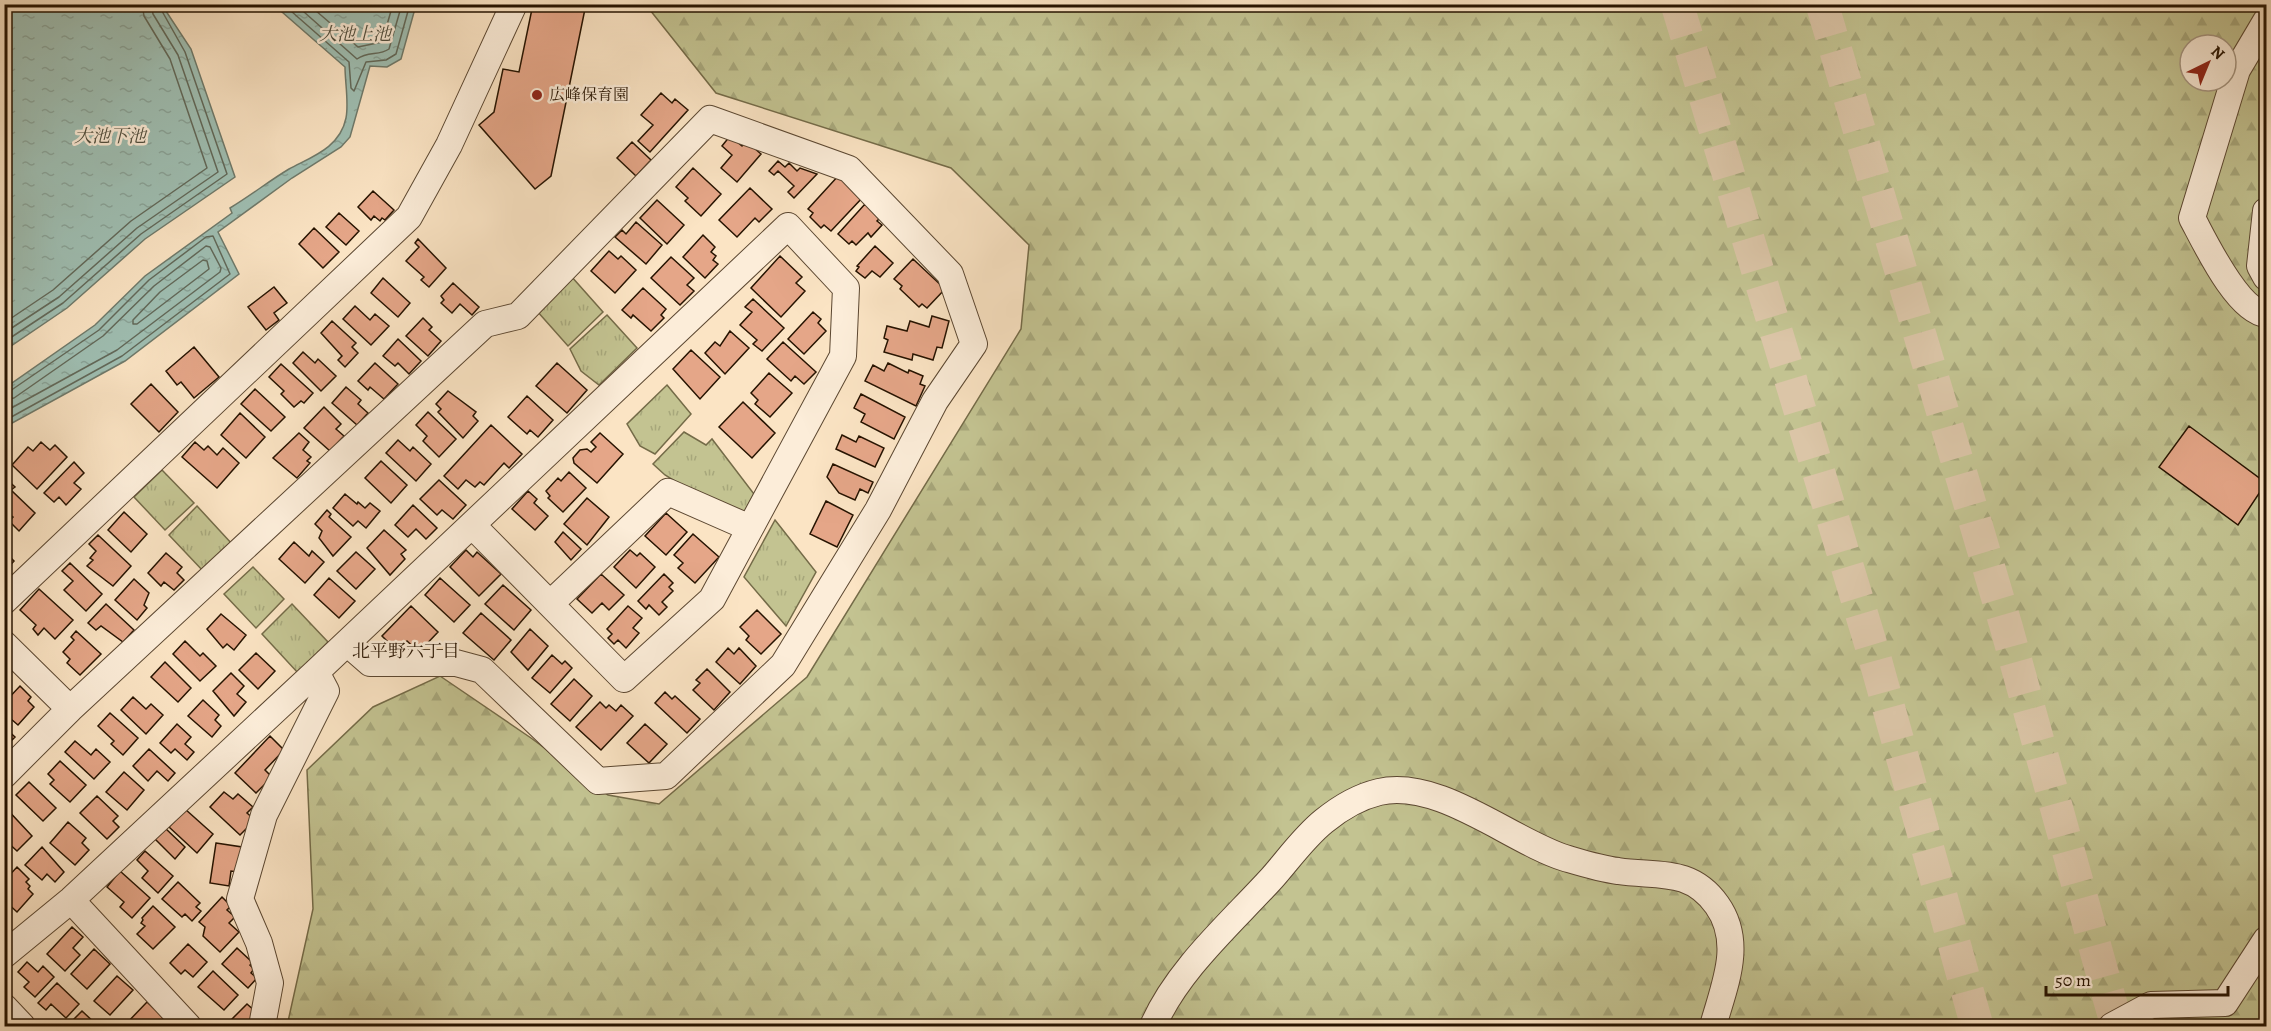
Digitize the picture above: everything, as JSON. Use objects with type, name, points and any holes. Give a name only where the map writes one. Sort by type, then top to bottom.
[{"type":"street","points":[[4,601],[409,217],[449,145],[513,4]]},
{"type":"street","points":[[2266,21],[2237,70],[2192,218],[2211,254],[2243,302],[2260,314],[2266,314]]},
{"type":"street","points":[[4,774],[70,709],[485,324],[518,316],[710,119],[849,169],[950,274],[974,344],[935,401],[878,510],[783,665],[666,776],[598,781],[482,670],[456,663],[370,663],[347,643]]},
{"type":"street","points":[[2266,222],[2260,266],[2266,278]]},
{"type":"street","points":[[4,955],[71,900],[788,226],[846,288],[843,356],[712,599],[624,679],[472,525]]},
{"type":"street","points":[[550,604],[668,492],[750,528]]},
{"type":"street","points":[[4,644],[70,709]]},
{"type":"street","points":[[262,1026],[270,983],[259,943],[240,900],[264,815],[326,691],[316,672]]},
{"type":"street","points":[[1152,1026],[1158,1013],[1192,966],[1322,822],[1356,799],[1382,791],[1421,793],[1463,807],[1562,857],[1618,871],[1669,874],[1691,882],[1716,904],[1731,935],[1731,963],[1713,1026]]},
{"type":"street","points":[[71,900],[188,1026]]},
{"type":"street","points":[[2112,1026],[2151,1005],[2225,1002],[2266,940]]},
{"type":"street","points":[[4,1007],[22,1026]]},
{"type":"green space","points":[[646,5],[2266,5],[2266,1026],[287,1026],[313,909],[307,770],[373,707],[440,676],[531,738],[608,795],[659,804],[807,677],[1021,329],[1029,245],[951,168],[716,93]]},
{"type":"green space","points":[[571,276],[603,312],[568,346],[537,311]]},
{"type":"green space","points":[[607,315],[637,348],[599,385],[581,371],[570,349]]},
{"type":"green space","points":[[667,385],[691,414],[655,454],[640,446],[627,424]]},
{"type":"green space","points":[[684,432],[706,445],[712,439],[754,494],[745,511],[730,515],[665,475],[653,464]]},
{"type":"green space","points":[[162,470],[194,503],[165,530],[134,497]]},
{"type":"green space","points":[[197,506],[232,544],[204,572],[169,535]]},
{"type":"green space","points":[[775,520],[816,572],[786,626],[744,577]]},
{"type":"green space","points":[[253,567],[284,599],[256,628],[224,594]]},
{"type":"green space","points":[[292,604],[328,642],[298,673],[262,634]]},
{"type":"water","name":"大池下池","points":[[5,4],[162,5],[191,49],[235,177],[145,239],[67,308],[5,350]]},
{"type":"water","name":"大池上池","points":[[274,5],[416,5],[401,59],[387,67],[370,66],[350,137],[341,147],[292,178],[218,232],[239,274],[125,361],[5,427],[5,388],[95,325],[145,276],[232,213],[230,208],[289,169],[315,156],[338,137],[347,112],[345,67]]},
{"type":"building","points":[[533,4],[586,4],[551,176],[535,189],[479,125],[494,112],[503,69],[519,72]]},
{"type":"building","points":[[661,93],[672,103],[675,99],[688,110],[650,152],[638,141],[653,125],[641,115]]},
{"type":"building","points":[[730,136],[742,146],[746,141],[761,154],[737,182],[721,168],[732,155],[722,146]]},
{"type":"building","points":[[632,142],[651,160],[636,176],[617,158]]},
{"type":"building","points":[[778,161],[785,167],[789,163],[797,171],[800,168],[817,174],[794,198],[788,192],[794,186],[778,171],[774,175],[769,171]]},
{"type":"building","points":[[693,168],[721,194],[701,216],[685,201],[688,198],[676,187]]},
{"type":"building","points":[[839,175],[863,197],[831,231],[824,225],[821,228],[810,217],[813,213],[808,209]]},
{"type":"building","points":[[750,188],[772,209],[759,222],[755,218],[737,237],[719,220]]},
{"type":"building","points":[[373,191],[394,210],[385,220],[382,218],[380,221],[374,216],[371,220],[358,207]]},
{"type":"building","points":[[657,200],[684,225],[667,244],[640,218]]},
{"type":"building","points":[[865,204],[880,218],[877,221],[882,225],[871,237],[868,233],[856,245],[852,241],[849,244],[838,234]]},
{"type":"building","points":[[339,213],[359,231],[346,245],[326,227]]},
{"type":"building","points":[[636,222],[662,245],[646,264],[615,237],[622,230],[626,234]]},
{"type":"building","points":[[314,228],[339,252],[323,268],[299,244]]},
{"type":"building","points":[[703,235],[715,247],[711,252],[716,256],[713,260],[718,264],[705,278],[683,257]]},
{"type":"building","points":[[418,239],[446,268],[429,287],[421,280],[424,277],[406,261],[419,247],[415,243]]},
{"type":"building","points":[[875,246],[893,263],[880,277],[872,271],[865,278],[856,271],[859,267],[857,266]]},
{"type":"building","points":[[609,251],[618,259],[621,256],[636,270],[615,293],[591,271]]},
{"type":"building","points":[[780,256],[802,277],[796,283],[805,291],[781,317],[751,288]]},
{"type":"building","points":[[671,257],[694,278],[687,285],[694,291],[680,305],[651,278]]},
{"type":"building","points":[[913,259],[945,289],[927,308],[922,304],[919,307],[900,289],[902,286],[894,279]]},
{"type":"building","points":[[383,278],[410,303],[398,317],[371,293]]},
{"type":"building","points":[[453,283],[479,307],[472,315],[460,304],[452,313],[441,303],[444,300],[441,296]]},
{"type":"building","points":[[274,287],[287,303],[274,313],[279,320],[266,330],[248,307]]},
{"type":"building","points":[[643,288],[666,309],[661,315],[664,318],[651,331],[633,315],[631,318],[622,310]]},
{"type":"building","points":[[753,299],[784,328],[762,351],[753,344],[757,340],[740,325],[752,312],[745,307]]},
{"type":"building","points":[[355,306],[370,320],[375,314],[389,326],[371,345],[343,319]]},
{"type":"building","points":[[813,312],[821,319],[818,323],[826,331],[804,354],[788,339]]},
{"type":"building","points":[[932,316],[949,321],[942,348],[937,347],[933,360],[913,354],[912,360],[884,352],[888,340],[884,338],[887,326],[907,331],[910,321],[929,327]]},
{"type":"building","points":[[423,318],[432,327],[429,330],[441,341],[428,356],[406,336]]},
{"type":"building","points":[[332,321],[356,343],[352,347],[358,353],[345,367],[338,360],[342,356],[321,333]]},
{"type":"building","points":[[730,331],[749,348],[725,374],[705,353],[715,342],[720,346]]},
{"type":"building","points":[[398,339],[421,361],[409,374],[398,363],[395,366],[383,356]]},
{"type":"building","points":[[783,342],[816,372],[804,384],[795,376],[791,381],[767,359]]},
{"type":"building","points":[[194,347],[219,377],[194,398],[181,382],[177,385],[166,371]]},
{"type":"building","points":[[691,350],[720,377],[700,399],[673,369]]},
{"type":"building","points":[[303,352],[315,363],[318,359],[336,376],[321,391],[293,363]]},
{"type":"building","points":[[375,363],[398,384],[384,399],[370,387],[368,390],[358,381]]},
{"type":"building","points":[[557,363],[587,390],[567,413],[536,386]]},
{"type":"building","points":[[888,363],[908,373],[909,370],[923,376],[920,384],[925,386],[916,406],[865,381],[873,365],[884,371]]},
{"type":"building","points":[[281,364],[313,393],[304,403],[301,401],[294,407],[281,394],[284,391],[269,377]]},
{"type":"building","points":[[769,373],[792,393],[770,417],[755,404],[758,400],[751,393]]},
{"type":"building","points":[[151,384],[178,412],[159,432],[131,404]]},
{"type":"building","points":[[346,387],[361,400],[358,404],[368,413],[357,425],[332,403]]},
{"type":"building","points":[[255,389],[285,417],[271,431],[241,404]]},
{"type":"building","points":[[448,391],[476,412],[473,416],[478,421],[463,438],[438,412],[441,409],[436,404]]},
{"type":"building","points":[[861,394],[905,417],[894,439],[861,422],[865,414],[854,408]]},
{"type":"building","points":[[527,396],[553,420],[538,437],[530,430],[527,434],[508,417]]},
{"type":"building","points":[[743,402],[775,433],[752,458],[719,427]]},
{"type":"building","points":[[324,407],[341,424],[336,429],[344,436],[330,451],[304,428]]},
{"type":"building","points":[[428,412],[456,439],[439,457],[423,441],[427,436],[416,425]]},
{"type":"building","points":[[240,413],[265,437],[246,458],[221,435]]},
{"type":"building","points":[[491,425],[522,454],[509,468],[504,463],[484,485],[480,482],[475,487],[466,480],[458,489],[444,476]]},
{"type":"building","points":[[2189,426],[2266,483],[2238,525],[2159,467]]},
{"type":"building","points":[[299,433],[309,442],[303,450],[311,457],[307,461],[310,463],[297,478],[273,458]]},
{"type":"building","points":[[600,433],[623,454],[597,483],[574,463],[573,458],[580,450],[587,449],[591,452],[596,447],[591,442]]},
{"type":"building","points":[[842,435],[856,442],[859,436],[884,448],[875,467],[836,449]]},
{"type":"building","points":[[398,440],[410,451],[413,447],[431,464],[416,481],[386,453]]},
{"type":"building","points":[[41,442],[50,450],[55,445],[67,457],[37,489],[12,465],[28,447],[33,451]]},
{"type":"building","points":[[195,442],[204,450],[208,446],[217,455],[223,448],[239,463],[217,488],[182,457]]},
{"type":"building","points":[[381,461],[407,485],[391,503],[365,478]]},
{"type":"building","points":[[74,462],[84,473],[74,483],[81,489],[66,505],[59,497],[54,502],[44,493]]},
{"type":"building","points":[[833,464],[873,482],[868,493],[860,489],[855,500],[839,493],[827,477]]},
{"type":"building","points":[[569,472],[586,488],[563,512],[548,498],[550,496],[546,491],[558,478],[561,481]]},
{"type":"building","points":[[4,477],[15,487],[11,490],[35,513],[19,531],[9,521],[13,517],[4,510]]},
{"type":"building","points":[[439,480],[466,505],[453,519],[442,510],[437,515],[420,499]]},
{"type":"building","points":[[528,491],[537,499],[534,503],[548,516],[535,530],[512,509]]},
{"type":"building","points":[[345,494],[365,508],[370,503],[380,511],[366,528],[358,521],[353,526],[333,508]]},
{"type":"building","points":[[587,498],[609,517],[587,545],[564,524]]},
{"type":"building","points":[[826,501],[853,515],[837,547],[810,534]]},
{"type":"building","points":[[413,505],[437,528],[426,539],[416,529],[408,537],[395,525]]},
{"type":"building","points":[[327,510],[331,514],[329,517],[351,537],[333,556],[319,538],[322,531],[315,524]]},
{"type":"building","points":[[124,512],[147,534],[131,552],[108,530]]},
{"type":"building","points":[[666,513],[687,532],[666,555],[645,536]]},
{"type":"building","points":[[384,530],[406,550],[401,554],[405,559],[390,575],[367,548]]},
{"type":"building","points":[[563,532],[581,549],[571,560],[555,542]]},
{"type":"building","points":[[693,534],[719,557],[695,583],[678,568],[683,563],[674,555]]},
{"type":"building","points":[[98,535],[131,566],[113,586],[87,566],[93,560],[90,558],[96,551],[89,544]]},
{"type":"building","points":[[294,542],[309,556],[312,551],[324,562],[305,583],[279,559]]},
{"type":"building","points":[[4,546],[11,552],[8,555],[14,561],[5,571]]},
{"type":"building","points":[[466,550],[473,557],[477,552],[501,574],[479,596],[450,567]]},
{"type":"building","points":[[630,550],[637,556],[640,553],[655,567],[636,588],[614,567]]},
{"type":"building","points":[[356,552],[375,569],[356,589],[337,571]]},
{"type":"building","points":[[166,553],[182,567],[177,573],[184,580],[174,590],[164,582],[161,586],[148,573]]},
{"type":"building","points":[[70,563],[102,594],[86,611],[64,590],[73,581],[62,571]]},
{"type":"building","points":[[601,574],[624,595],[609,610],[602,603],[592,613],[577,599]]},
{"type":"building","points":[[664,574],[673,583],[669,587],[673,591],[662,602],[667,607],[659,615],[649,605],[646,609],[638,601]]},
{"type":"building","points":[[329,578],[355,601],[339,618],[314,595]]},
{"type":"building","points":[[440,578],[470,605],[454,622],[425,595]]},
{"type":"building","points":[[134,579],[149,593],[144,605],[147,608],[137,620],[115,600]]},
{"type":"building","points":[[503,585],[531,610],[514,630],[485,604]]},
{"type":"building","points":[[39,589],[73,620],[55,639],[44,628],[38,635],[33,629],[36,625],[20,610]]},
{"type":"building","points":[[106,604],[134,630],[123,642],[101,626],[96,630],[88,623]]},
{"type":"building","points":[[411,606],[438,632],[419,652],[407,641],[397,651],[382,636]]},
{"type":"building","points":[[628,606],[642,618],[633,628],[639,633],[626,648],[618,640],[614,644],[608,638],[612,634],[607,629]]},
{"type":"building","points":[[757,610],[781,634],[761,654],[746,640],[749,636],[740,627]]},
{"type":"building","points":[[481,613],[511,640],[494,660],[463,633]]},
{"type":"building","points":[[221,614],[246,635],[234,650],[227,644],[223,648],[207,629]]},
{"type":"building","points":[[530,629],[548,646],[528,670],[511,652]]},
{"type":"building","points":[[76,631],[101,654],[80,675],[67,663],[70,659],[63,652],[74,640],[71,637]]},
{"type":"building","points":[[185,641],[200,656],[203,653],[216,666],[200,681],[173,654]]},
{"type":"building","points":[[728,648],[734,654],[739,648],[756,666],[740,684],[716,662]]},
{"type":"building","points":[[256,653],[275,671],[258,689],[239,670]]},
{"type":"building","points":[[552,655],[562,664],[565,661],[572,668],[550,693],[532,678]]},
{"type":"building","points":[[165,662],[191,688],[178,702],[151,677]]},
{"type":"building","points":[[707,669],[730,692],[714,710],[693,690],[700,683],[696,680]]},
{"type":"building","points":[[231,673],[244,686],[237,694],[246,702],[234,716],[213,691]]},
{"type":"building","points":[[574,679],[592,696],[570,721],[551,704]]},
{"type":"building","points":[[20,686],[31,697],[28,701],[34,707],[18,725],[4,713],[4,703]]},
{"type":"building","points":[[665,692],[672,699],[675,696],[700,719],[687,733],[655,703]]},
{"type":"building","points":[[133,697],[146,709],[151,704],[163,715],[146,734],[121,710]]},
{"type":"building","points":[[203,700],[219,715],[215,720],[221,726],[212,737],[188,716]]},
{"type":"building","points":[[600,702],[606,708],[609,705],[616,711],[621,705],[633,716],[601,750],[576,727]]},
{"type":"building","points":[[110,713],[138,738],[123,755],[111,744],[114,741],[98,726]]},
{"type":"building","points":[[177,724],[191,737],[185,744],[194,752],[187,760],[175,749],[171,753],[160,743]]},
{"type":"building","points":[[645,724],[667,744],[649,763],[627,743]]},
{"type":"building","points":[[4,727],[15,737],[4,748]]},
{"type":"building","points":[[270,736],[284,750],[265,770],[272,777],[256,793],[235,773]]},
{"type":"building","points":[[75,741],[91,755],[96,749],[110,762],[94,779],[65,752]]},
{"type":"building","points":[[149,749],[175,773],[168,781],[157,771],[148,781],[133,766]]},
{"type":"building","points":[[60,761],[86,785],[70,802],[50,784],[54,780],[48,774]]},
{"type":"building","points":[[124,772],[144,790],[127,810],[106,792]]},
{"type":"building","points":[[29,782],[56,808],[43,821],[16,795]]},
{"type":"building","points":[[224,792],[233,799],[238,794],[253,807],[247,813],[255,820],[240,835],[210,807]]},
{"type":"building","points":[[97,796],[118,816],[113,821],[119,827],[107,839],[80,813]]},
{"type":"building","points":[[4,806],[32,836],[17,851],[4,839]]},
{"type":"building","points":[[185,809],[213,834],[197,853],[169,827]]},
{"type":"building","points":[[68,822],[86,838],[82,843],[89,850],[75,865],[50,843]]},
{"type":"building","points":[[165,828],[185,847],[175,859],[155,839]]},
{"type":"building","points":[[216,843],[242,847],[238,872],[231,871],[229,886],[210,883]]},
{"type":"building","points":[[42,847],[64,872],[55,882],[47,874],[42,880],[25,865]]},
{"type":"building","points":[[145,851],[173,876],[158,893],[142,878],[148,871],[137,860]]},
{"type":"building","points":[[17,867],[29,879],[26,882],[33,894],[17,912],[4,900],[4,881]]},
{"type":"building","points":[[120,871],[150,898],[132,918],[120,907],[124,902],[107,887]]},
{"type":"building","points":[[178,882],[200,903],[196,907],[201,911],[192,921],[185,914],[182,917],[162,899]]},
{"type":"building","points":[[222,897],[231,906],[227,910],[235,917],[229,923],[239,932],[220,952],[203,936],[205,927],[199,922]]},
{"type":"building","points":[[153,906],[175,927],[153,949],[137,934],[145,926],[141,923],[142,918]]},
{"type":"building","points":[[72,927],[83,937],[73,948],[80,955],[65,971],[47,954]]},
{"type":"building","points":[[188,944],[207,962],[193,977],[185,970],[181,974],[170,963]]},
{"type":"building","points":[[237,948],[253,963],[250,965],[254,969],[251,973],[257,978],[248,988],[222,964]]},
{"type":"building","points":[[94,949],[110,964],[87,989],[71,974]]},
{"type":"building","points":[[27,962],[38,972],[43,966],[54,977],[35,997],[24,987],[29,982],[18,972]]},
{"type":"building","points":[[213,971],[238,995],[224,1010],[198,987]]},
{"type":"building","points":[[117,976],[133,990],[110,1015],[94,1001]]},
{"type":"building","points":[[57,983],[79,1004],[66,1018],[51,1004],[46,1010],[38,1003]]},
{"type":"building","points":[[147,1002],[164,1018],[156,1026],[124,1026]]},
{"type":"building","points":[[247,1004],[257,1013],[244,1026],[225,1026]]},
{"type":"building","points":[[82,1011],[98,1026],[67,1026]]},
{"type":"tunnel","points":[[1677,4],[1874,655],[1977,1026]]},
{"type":"tunnel","points":[[1822,4],[2006,626],[2117,1026]]},
{"type":"place","name":"広峰保育園","points":[[537,95]]},
{"type":"district","name":"北平野六丁目","points":[[406,651]]}]
